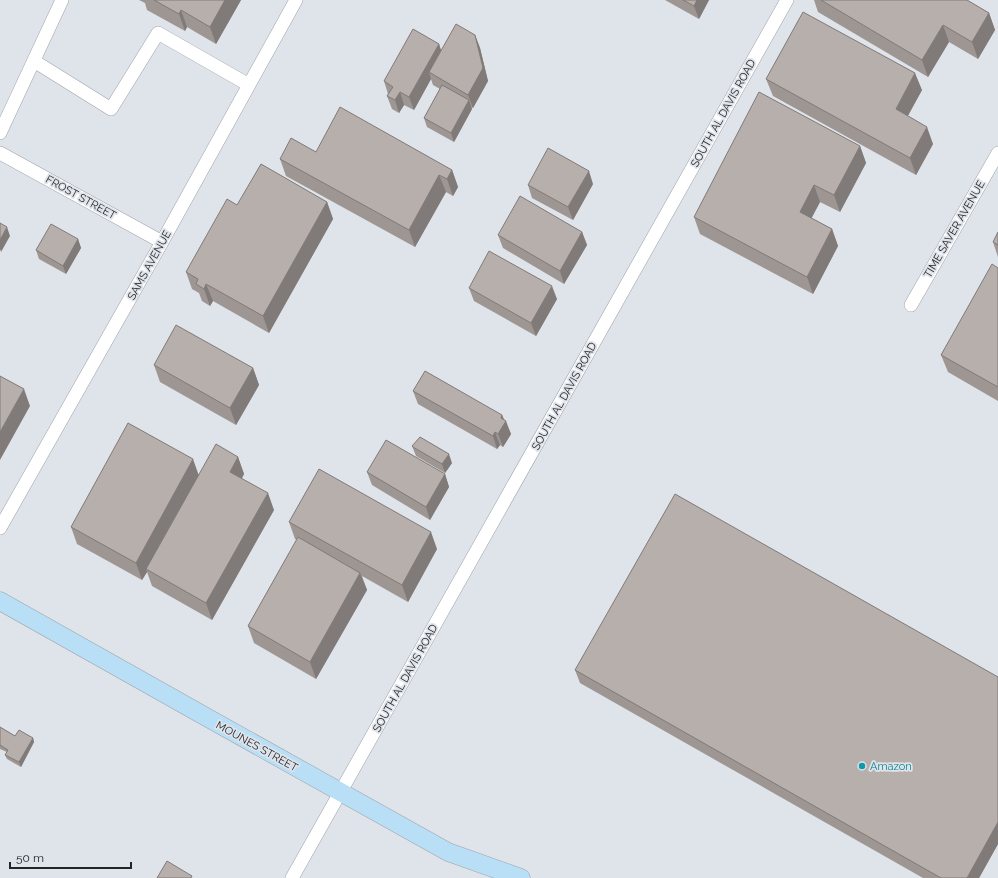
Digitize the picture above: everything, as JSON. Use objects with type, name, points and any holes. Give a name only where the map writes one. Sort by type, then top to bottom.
[{"type":"main road","name":"MOUNES STREET","points":[[0,601],[448,852],[521,878]]},
{"type":"street","points":[[0,133],[62,0]]},
{"type":"street","name":"SAMS AVENUE","points":[[0,528],[162,242],[296,0]]},
{"type":"street","name":"SOUTH AL DAVIS ROAD","points":[[292,878],[787,0]]},
{"type":"street","points":[[34,62],[111,109],[158,33],[249,85]]},
{"type":"street","name":"FROST STREET","points":[[0,153],[162,242]]},
{"type":"street","name":"TIME SAVER AVENUE","points":[[911,305],[998,153]]},
{"type":"building","points":[[154,0],[225,0],[210,27],[181,10],[179,14]]},
{"type":"building","points":[[683,0],[697,0],[694,6]]},
{"type":"building","points":[[821,0],[967,0],[989,13],[972,42],[943,25],[922,60]]},
{"type":"building","points":[[803,12],[915,73],[896,109],[927,127],[910,158],[766,79]]},
{"type":"building","points":[[456,24],[475,35],[483,68],[468,95],[429,72]]},
{"type":"building","points":[[413,29],[439,44],[409,97],[400,92],[395,100],[387,96],[393,87],[384,81]]},
{"type":"building","points":[[442,85],[469,100],[451,133],[424,118]]},
{"type":"building","points":[[759,92],[860,146],[834,195],[814,185],[800,212],[832,229],[807,277],[694,217]]},
{"type":"building","points":[[340,107],[452,170],[447,179],[439,175],[409,230],[280,159],[291,138],[316,152]]},
{"type":"building","points":[[548,148],[589,171],[568,207],[528,185]]},
{"type":"building","points":[[261,164],[327,202],[263,316],[206,284],[204,289],[196,284],[198,279],[186,272],[227,199],[237,205]]},
{"type":"building","points":[[520,196],[582,232],[560,271],[498,235]]},
{"type":"building","points":[[0,223],[7,227],[0,240]]},
{"type":"building","points":[[51,224],[78,239],[63,266],[36,250]]},
{"type":"building","points":[[998,232],[998,245],[993,242]]},
{"type":"building","points":[[489,251],[552,286],[531,323],[469,288]]},
{"type":"building","points":[[992,264],[998,268],[998,387],[941,355]]},
{"type":"building","points":[[176,325],[253,368],[230,408],[154,365]]},
{"type":"building","points":[[425,371],[502,415],[501,418],[506,421],[498,434],[495,432],[493,436],[413,391]]},
{"type":"building","points":[[0,376],[24,389],[0,432]]},
{"type":"building","points":[[128,423],[193,459],[136,563],[71,527]]},
{"type":"building","points":[[420,437],[449,454],[442,464],[412,446]]},
{"type":"building","points":[[386,440],[445,474],[426,507],[367,472]]},
{"type":"building","points":[[216,444],[238,457],[230,472],[268,493],[206,603],[146,569]]},
{"type":"building","points":[[319,469],[431,532],[402,585],[289,522]]},
{"type":"building","name":"Amazon","points":[[675,494],[998,677],[998,822],[967,878],[941,878],[575,670]]},
{"type":"building","points":[[298,537],[360,573],[310,662],[248,626]]},
{"type":"building","points":[[0,727],[15,736],[19,730],[33,738],[19,762],[5,755],[8,750],[0,745]]},
{"type":"building","points":[[167,861],[192,876],[191,878],[157,878]]},
{"type":"place","name":"Amazon","points":[[862,766]]}]
